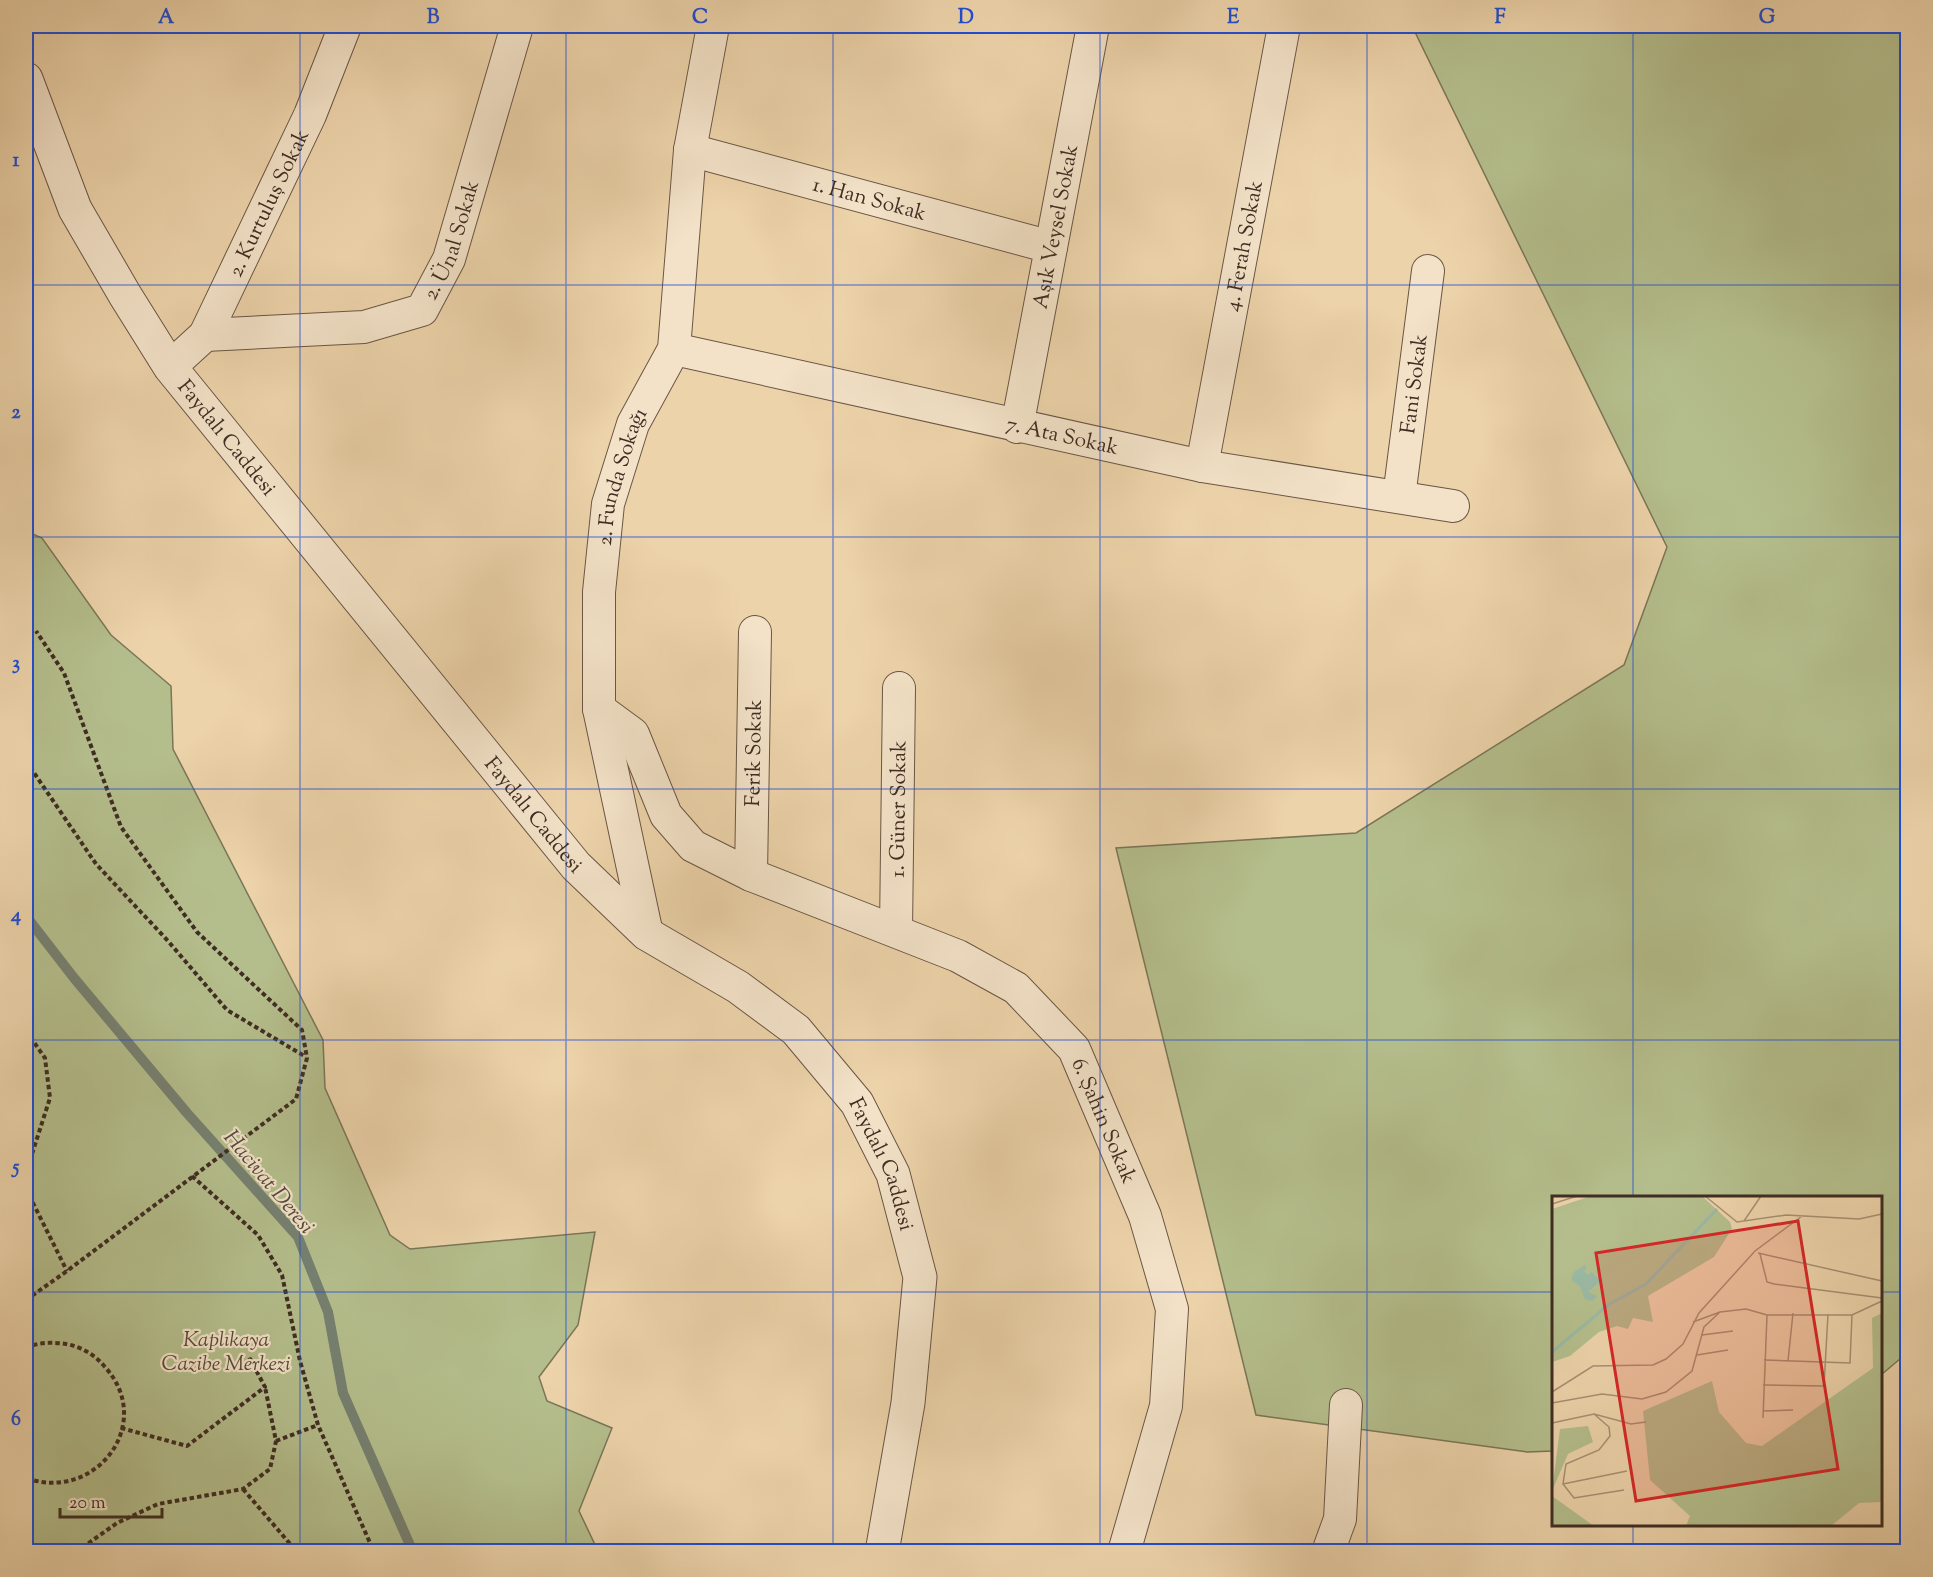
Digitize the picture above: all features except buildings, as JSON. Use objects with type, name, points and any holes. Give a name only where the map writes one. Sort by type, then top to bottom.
[{"type":"street","name":"2. Kurtuluş Sokak","points":[[171,367],[205,335],[310,115],[345,26]]},
{"type":"street","name":"2. Ünal Sokak","points":[[205,335],[364,327],[422,310],[449,259],[517,26]]},
{"type":"street","name":"2. Funda Sokağı","points":[[647,934],[599,709],[599,592],[608,504],[633,424],[674,349],[690,150],[713,26]]},
{"type":"street","name":"Aşık Veysel Sokak","points":[[1017,427],[1093,26]]},
{"type":"street","name":"4. Ferah Sokak","points":[[1202,466],[1284,26]]},
{"type":"street","name":"Faydalı Caddesi","points":[[26,79],[75,209],[125,295],[171,367],[576,866],[647,934],[738,987],[796,1030],[857,1103],[893,1174],[920,1277],[908,1403],[882,1551]]},
{"type":"street","name":"1. Han Sokak","points":[[690,150],[1051,247]]},
{"type":"street","name":"Fani Sokak","points":[[1399,497],[1428,271]]},
{"type":"street","name":"7. Ata Sokak","points":[[674,349],[1017,427],[1202,466],[1453,506]]},
{"type":"street","name":"Ferik Sokak","points":[[751,875],[755,632]]},
{"type":"street","name":"1. Güner Sokak","points":[[896,931],[899,688]]},
{"type":"street","name":"6. Şahin Sokak","points":[[599,709],[633,734],[666,815],[693,846],[751,875],[958,956],[1016,988],[1074,1049],[1145,1216],[1172,1309],[1166,1406],[1124,1551]]},
{"type":"street","points":[[1328,1551],[1340,1519],[1347,1405]]},
{"type":"path","points":[[26,1300],[296,1099],[307,1058],[302,1030],[197,932],[121,827],[64,673],[36,631]]},
{"type":"path","points":[[26,761],[96,864],[168,941],[227,1010],[307,1058]]},
{"type":"path","points":[[26,1031],[45,1058],[50,1098],[32,1154],[26,1162]]},
{"type":"path","points":[[192,1176],[258,1235],[282,1275],[300,1361],[318,1425],[374,1551]]},
{"type":"path","points":[[26,1189],[67,1271]]},
{"type":"path","points":[[26,1348],[31,1345],[54,1342],[77,1346],[97,1358],[113,1375],[122,1396],[123,1420],[117,1442],[105,1462],[86,1476],[63,1483],[40,1483],[26,1478]]},
{"type":"path","points":[[76,1551],[117,1523],[158,1504],[243,1489],[270,1469],[276,1441],[265,1387],[249,1357]]},
{"type":"path","points":[[121,1428],[187,1446],[265,1387]]},
{"type":"path","points":[[276,1441],[318,1425]]},
{"type":"path","points":[[243,1489],[297,1551]]},
{"type":"green space","points":[[1412,26],[1907,26],[1907,1353],[1882,1374],[1882,1196],[1552,1196],[1552,1451],[1527,1452],[1256,1415],[1116,848],[1356,833],[1624,665],[1667,547]]},
{"type":"green space","name":"Kaplıkaya Cazibe Merkezi","points":[[26,531],[42,538],[111,635],[171,686],[173,749],[323,1040],[325,1088],[390,1235],[410,1249],[595,1232],[578,1325],[539,1377],[547,1401],[612,1428],[579,1511],[598,1551],[26,1551]]},
{"type":"waterway","name":"Hacivat Deresi","points":[[26,916],[74,978],[187,1113],[298,1237],[328,1312],[343,1393],[413,1552]]}]
